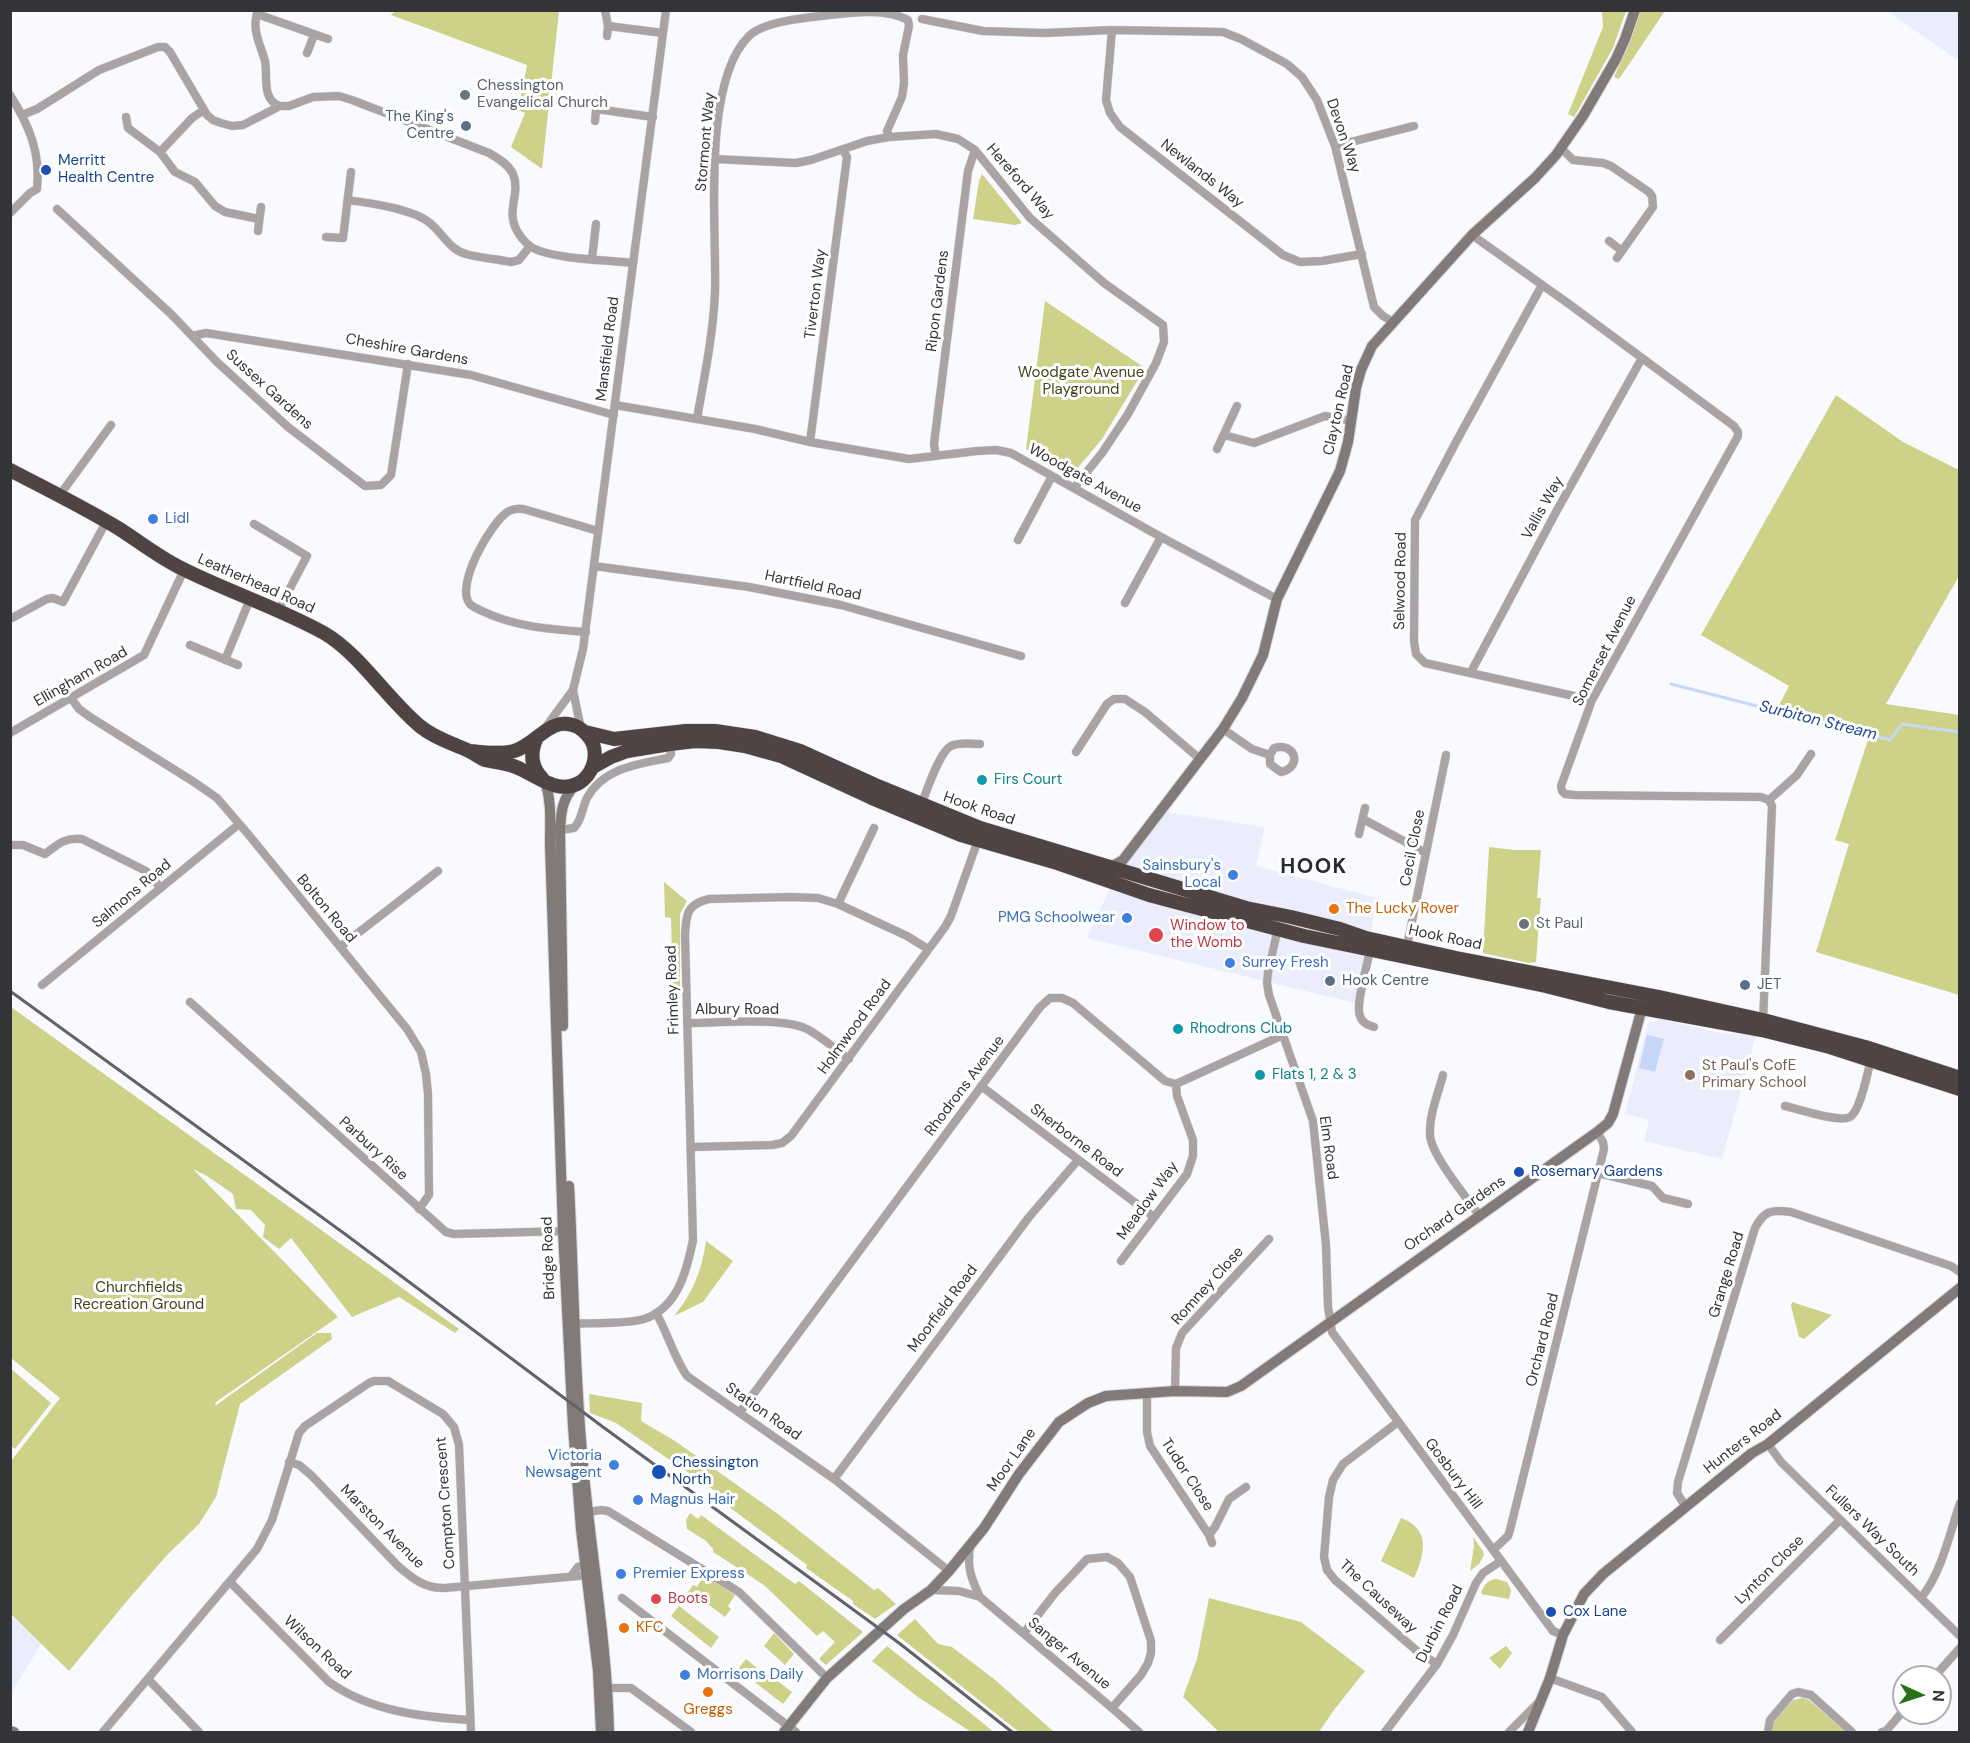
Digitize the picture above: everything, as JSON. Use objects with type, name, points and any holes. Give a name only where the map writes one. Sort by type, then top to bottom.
[{"type":"highway","name":"Leatherhead Road","points":[[10,470],[106,522],[184,570],[306,623],[351,654],[388,696],[422,728],[483,759],[513,766],[544,781]]},
{"type":"highway","points":[[469,751],[495,753],[516,750],[551,726],[561,723],[572,724],[583,731],[592,743],[595,755],[589,775],[575,785],[564,787],[544,781],[533,765],[531,755],[540,734]]},
{"type":"highway","name":"Hook Road","points":[[583,731],[614,739],[686,731],[715,731],[755,737],[800,751],[921,805],[980,828],[1246,908],[1279,923],[1301,919],[1366,938],[1865,1047],[1959,1078]]},
{"type":"highway","name":"Hook Road","points":[[593,767],[627,751],[670,744],[695,741],[745,746],[781,756],[872,798],[961,835],[1054,862],[1149,895],[1279,923],[1370,950],[1546,986],[1609,1002],[1762,1025],[1959,1089]]},
{"type":"street","points":[[605,10],[607,36]]},
{"type":"street","name":"Mansfield Road","points":[[540,734],[573,690],[586,632],[666,10]]},
{"type":"street","name":"Clayton Road","points":[[1106,881],[1111,867],[1123,860],[1223,729],[1242,698],[1263,655],[1277,599],[1340,471],[1352,421],[1356,388],[1372,346],[1472,235],[1535,178],[1561,148],[1583,116],[1616,59],[1635,10]]},
{"type":"street","points":[[280,106],[272,102],[267,89],[265,62],[256,37],[257,12],[328,39]]},
{"type":"street","name":"Stormont Way","points":[[696,419],[709,353],[715,294],[715,159],[719,115],[728,69],[748,36],[759,29],[770,26],[843,13],[880,13],[897,15],[908,20],[909,26],[903,55],[902,97],[887,131],[889,137]]},
{"type":"street","name":"Devon Way","points":[[922,19],[983,31],[1223,32],[1287,64],[1302,77],[1317,100],[1335,146],[1374,307],[1393,322]]},
{"type":"street","points":[[608,26],[663,33]]},
{"type":"street","name":"Newlands Way","points":[[1112,30],[1107,100],[1110,113],[1120,127],[1283,255],[1300,262],[1322,261],[1362,254]]},
{"type":"street","points":[[308,53],[315,35]]},
{"type":"street","points":[[22,115],[37,109],[99,70],[158,47],[165,47],[171,52],[204,110],[213,120],[232,126],[243,125],[280,106],[313,97],[339,96],[352,100],[489,153],[502,161],[513,175],[515,182],[512,217],[518,232],[530,246],[548,254],[632,263]]},
{"type":"street","points":[[10,95],[35,145],[38,175],[37,189],[10,213]]},
{"type":"street","points":[[595,121],[597,100]]},
{"type":"street","points":[[160,152],[192,118],[204,110]]},
{"type":"street","points":[[596,110],[653,117]]},
{"type":"street","points":[[126,117],[128,128],[160,152],[175,172],[195,182],[215,206],[225,212],[259,219]]},
{"type":"street","points":[[1335,146],[1414,126]]},
{"type":"street","name":"Hereford Way","points":[[715,159],[796,163],[867,141],[936,134],[958,139],[975,150],[1030,218],[1104,283],[1163,325],[1164,342],[1156,363],[1128,414],[1102,453],[1074,488]]},
{"type":"street","points":[[1561,148],[1573,160],[1611,166],[1652,196],[1653,207],[1619,254],[1609,241]]},
{"type":"street","name":"Tiverton Way","points":[[810,442],[847,158],[843,150]]},
{"type":"street","name":"Ripon Gardens","points":[[936,456],[934,444],[968,171],[975,150]]},
{"type":"street","points":[[327,237],[343,238],[351,172]]},
{"type":"street","points":[[348,200],[385,205],[424,220],[431,224],[453,247],[465,254],[512,262],[519,260],[530,246]]},
{"type":"street","points":[[258,231],[261,207]]},
{"type":"street","name":"Sussex Gardens","points":[[57,209],[171,314],[217,362],[288,427],[365,486],[381,485],[391,475],[408,364]]},
{"type":"street","points":[[592,259],[596,224]]},
{"type":"street","name":"Somerset Avenue","points":[[1472,235],[1734,426],[1738,432],[1738,436],[1592,700],[1561,786],[1562,791],[1565,794],[1761,797],[1769,800]]},
{"type":"street","name":"Selwood Road","points":[[1542,285],[1415,520],[1414,641],[1416,654],[1425,663],[1592,700]]},
{"type":"street","name":"Cheshire Gardens","points":[[192,336],[206,333],[471,375],[614,415]]},
{"type":"street","name":"Vallis Way","points":[[1471,672],[1539,542],[1642,358]]},
{"type":"street","name":"Woodgate Avenue","points":[[615,405],[909,459],[996,450],[1011,453],[1277,599]]},
{"type":"street","points":[[1217,449],[1237,406]]},
{"type":"street","points":[[1224,435],[1254,443],[1324,416],[1352,421]]},
{"type":"street","points":[[60,496],[111,425]]},
{"type":"street","points":[[1018,540],[1052,476]]},
{"type":"street","points":[[586,632],[534,628],[500,620],[470,605],[466,589],[480,546],[489,531],[504,514],[511,510],[518,508],[527,510],[598,531]]},
{"type":"street","points":[[12,618],[47,598],[63,602],[106,522]]},
{"type":"street","points":[[254,524],[307,556],[278,611]]},
{"type":"street","points":[[1125,603],[1161,537]]},
{"type":"street","name":"Hartfield Road","points":[[594,566],[749,587],[841,604],[1021,656]]},
{"type":"street","name":"Ellingham Road","points":[[10,734],[144,655],[184,570]]},
{"type":"street","points":[[225,660],[250,599]]},
{"type":"street","points":[[190,645],[238,665]]},
{"type":"street","name":"Mansfield Road","points":[[573,690],[583,731]]},
{"type":"street","name":"Bolton Road","points":[[71,698],[79,709],[90,717],[217,798],[407,1029],[421,1052],[428,1094],[429,1192],[428,1198],[419,1209]]},
{"type":"street","points":[[1076,752],[1107,704],[1114,699],[1125,699],[1145,712],[1200,759]]},
{"type":"street","points":[[1223,729],[1252,749],[1270,755]]},
{"type":"street","points":[[560,830],[574,828],[578,824],[586,800],[604,778],[632,765],[670,757],[670,744]]},
{"type":"street","points":[[921,805],[943,753],[959,744],[980,744]]},
{"type":"street","points":[[1762,1025],[1772,806],[1769,800],[1797,775],[1811,754]]},
{"type":"street","name":"Cecil Close","points":[[1407,946],[1446,755]]},
{"type":"street","name":"Bridge Road","points":[[544,781],[550,795],[551,811],[550,844],[581,1529],[608,1688],[609,1732]]},
{"type":"street","name":"Bridge Road","points":[[567,1231],[560,830],[562,806],[575,785]]},
{"type":"street","points":[[1359,834],[1365,808]]},
{"type":"street","points":[[1363,819],[1426,853]]},
{"type":"street","name":"Salmons Road","points":[[42,986],[239,824]]},
{"type":"street","points":[[838,904],[874,828]]},
{"type":"street","points":[[10,845],[23,845],[45,854],[59,843],[74,838],[82,839],[146,872],[161,888]]},
{"type":"street","name":"Holmwood Road","points":[[691,1148],[772,1145],[782,1143],[791,1136],[945,927],[978,840]]},
{"type":"street","points":[[340,947],[438,871]]},
{"type":"street","name":"Frimley Road","points":[[656,1313],[668,1305],[678,1288],[693,1240],[685,935],[686,918],[690,908],[698,901],[710,898],[818,898],[838,904],[907,936],[928,949]]},
{"type":"street","name":"Elm Road","points":[[1279,923],[1266,983],[1313,1121],[1326,1245],[1331,1321]]},
{"type":"street","points":[[1370,950],[1359,1004],[1359,1016],[1366,1024],[1374,1027]]},
{"type":"street","name":"Rhodrons Avenue","points":[[740,1412],[1040,1007],[1050,998],[1062,998],[1072,1003],[1165,1081],[1176,1084]]},
{"type":"street","name":"Parbury Rise","points":[[190,1002],[442,1230],[450,1233],[567,1231]]},
{"type":"street","name":"Orchard Gardens","points":[[1331,1321],[1608,1123],[1613,1114],[1642,1008]]},
{"type":"street","name":"Albury Road","points":[[687,1023],[792,1024],[807,1029],[849,1059]]},
{"type":"street","points":[[1176,1084],[1283,1035]]},
{"type":"street","points":[[1785,1106],[1839,1119],[1850,1116],[1857,1108],[1871,1060]]},
{"type":"street","points":[[1443,1075],[1431,1119],[1430,1137],[1434,1150],[1479,1215]]},
{"type":"street","name":"Meadow Way","points":[[1121,1261],[1187,1173],[1193,1156],[1192,1140],[1177,1096],[1176,1084]]},
{"type":"street","name":"Sherborne Road","points":[[981,1086],[1154,1217]]},
{"type":"street","name":"Orchard Road","points":[[1493,1550],[1508,1536],[1510,1530],[1604,1149],[1597,1132]]},
{"type":"street","name":"Moorfield Road","points":[[834,1479],[1029,1217],[1077,1160]]},
{"type":"street","points":[[1598,1173],[1652,1186],[1663,1198],[1688,1204]]},
{"type":"street","name":"Grange Road","points":[[1686,1507],[1677,1493],[1678,1482],[1755,1228],[1760,1218],[1769,1212],[1779,1210],[1791,1212],[1951,1266],[1959,1272]]},
{"type":"street","name":"Romney Close","points":[[1175,1391],[1176,1347],[1182,1333],[1269,1239]]},
{"type":"street","name":"Hunters Road","points":[[1563,1635],[1584,1594],[1603,1574],[1959,1288]]},
{"type":"street","points":[[571,1324],[644,1319],[656,1313]]},
{"type":"street","name":"Station Road","points":[[656,1313],[665,1328],[677,1362],[687,1376],[834,1479],[949,1571]]},
{"type":"street","name":"Moor Lane","points":[[789,1731],[827,1678],[904,1609],[931,1590],[949,1571],[970,1546],[1045,1438],[1059,1422],[1088,1403],[1106,1396],[1175,1391],[1227,1392],[1241,1386],[1331,1321]]},
{"type":"street","name":"Gosbury Hill","points":[[1331,1321],[1332,1332],[1552,1631],[1563,1635]]},
{"type":"street","name":"Bridge Road","points":[[571,1324],[588,1512],[589,1570],[601,1732]]},
{"type":"street","name":"Compton Crescent","points":[[103,1732],[264,1539],[299,1433],[305,1426],[374,1381],[388,1381],[396,1384],[443,1414],[454,1427],[459,1445],[471,1732]]},
{"type":"street","name":"Tudor Close","points":[[1146,1392],[1147,1431],[1150,1446],[1210,1539],[1229,1498],[1246,1487]]},
{"type":"street","name":"The Causeway","points":[[1398,1422],[1343,1464],[1333,1480],[1329,1497],[1324,1557],[1328,1570],[1335,1580],[1417,1651],[1437,1664]]},
{"type":"street","name":"Fullers Way South","points":[[1768,1443],[1781,1462],[1959,1636]]},
{"type":"street","name":"Marston Avenue","points":[[289,1462],[299,1465],[311,1475],[398,1566],[412,1578],[435,1588],[572,1575],[589,1570]]},
{"type":"street","points":[[1921,1598],[1936,1574],[1959,1503]]},
{"type":"street","points":[[588,1512],[608,1511],[739,1592],[827,1678]]},
{"type":"street","name":"Lynton Close","points":[[1720,1640],[1840,1520]]},
{"type":"street","name":"Sanger Avenue","points":[[970,1546],[968,1563],[970,1574],[980,1597]]},
{"type":"street","points":[[1024,1634],[1055,1593],[1087,1559],[1107,1557],[1118,1563],[1130,1577],[1151,1641],[1152,1653],[1141,1675],[1112,1708]]},
{"type":"street","name":"Durbin Road","points":[[1385,1732],[1437,1664],[1453,1635],[1476,1583],[1483,1573],[1501,1561]]},
{"type":"street","name":"Wilson Road","points":[[230,1582],[329,1682],[343,1692],[356,1699],[416,1716],[470,1720]]},
{"type":"street","name":"Sanger Avenue","points":[[931,1590],[959,1591],[980,1597],[1139,1732]]},
{"type":"street","points":[[622,1598],[789,1731]]},
{"type":"street","points":[[1528,1732],[1550,1678],[1563,1635]]},
{"type":"street","points":[[1944,1665],[1959,1648]]},
{"type":"street","points":[[1550,1678],[1602,1697],[1632,1732]]},
{"type":"street","points":[[148,1679],[200,1732]]},
{"type":"street","points":[[608,1688],[631,1688],[691,1732]]},
{"type":"street","points":[[1768,1732],[1770,1720],[1792,1694],[1798,1692],[1811,1695],[1852,1732]]},
{"type":"street","points":[[1509,1732],[1541,1700]]},
{"type":"shaded area","points":[[1887,11],[1959,11],[1959,61]]},
{"type":"shaded area","points":[[1160,811],[1265,827],[1256,866],[1377,898],[1359,1004],[1087,938],[1123,860]]},
{"type":"shaded area","name":"St Paul's CofE Primary School","points":[[1659,1019],[1721,1033],[1756,1036],[1722,1159],[1644,1141],[1649,1120],[1625,1114],[1648,1024]]},
{"type":"shaded area","points":[[11,1615],[42,1643],[11,1693]]},
{"type":"green space","points":[[1641,10],[1665,11],[1619,79],[1614,77]]},
{"type":"green space","points":[[395,11],[559,11],[542,169],[511,147],[525,113],[518,110],[527,65],[391,15]]},
{"type":"green space","points":[[1602,11],[1626,11],[1613,48],[1574,117],[1568,114],[1603,27]]},
{"type":"green space","points":[[982,174],[1022,223],[1015,225],[973,219]]},
{"type":"green space","name":"Woodgate Avenue Playground","points":[[1045,301],[1145,368],[1102,439],[1076,470],[1066,470],[1026,449]]},
{"type":"green space","points":[[1836,395],[1903,442],[1959,470],[1959,576],[1886,704],[1959,715],[1959,995],[1816,952],[1849,844],[1835,840],[1870,734],[1776,711],[1789,686],[1701,635]]},
{"type":"green space","points":[[1489,847],[1541,850],[1537,898],[1541,898],[1536,962],[1529,963],[1483,953]]},
{"type":"green space","points":[[664,882],[687,901],[680,914],[680,996],[673,996],[671,918],[665,917]]},
{"type":"green space","name":"Churchfields Recreation Ground","points":[[11,1007],[459,1329],[455,1333],[399,1297],[352,1317],[291,1238],[279,1249],[263,1237],[265,1225],[251,1210],[236,1209],[233,1194],[193,1169],[338,1317],[216,1402],[215,1406],[317,1333],[331,1333],[332,1339],[240,1404],[216,1497],[199,1524],[167,1555],[69,1671],[11,1614],[11,1461],[60,1398],[11,1358]]},
{"type":"green space","points":[[706,1241],[733,1261],[703,1302],[674,1316],[696,1281]]},
{"type":"green space","points":[[1792,1302],[1832,1315],[1804,1339],[1799,1337]]},
{"type":"green space","points":[[10,1368],[51,1403],[15,1449],[11,1446]]},
{"type":"green space","points":[[589,1394],[642,1403],[641,1421],[675,1441],[778,1514],[874,1590],[878,1588],[896,1604],[875,1619],[853,1604],[853,1601],[806,1568],[807,1565],[713,1495],[715,1491],[616,1423],[590,1413]]},
{"type":"green space","points":[[690,1513],[698,1519],[701,1515],[795,1584],[799,1581],[863,1632],[826,1665],[819,1659],[835,1642],[823,1631],[817,1636],[764,1585],[713,1552],[706,1541],[687,1529],[686,1520]]},
{"type":"green space","points":[[1401,1518],[1417,1529],[1423,1543],[1421,1560],[1414,1578],[1381,1561]]},
{"type":"green space","points":[[1473,1537],[1484,1555],[1479,1564],[1470,1571],[1474,1546]]},
{"type":"green space","points":[[704,1575],[735,1595],[728,1606],[731,1609],[725,1617],[697,1596],[693,1602],[685,1596],[693,1585],[697,1587]]},
{"type":"green space","points":[[1496,1579],[1507,1582],[1511,1590],[1509,1599],[1481,1594],[1486,1584]]},
{"type":"green space","points":[[1209,1598],[1301,1622],[1365,1671],[1319,1732],[1219,1732],[1183,1697],[1197,1659]]},
{"type":"green space","points":[[679,1606],[719,1637],[711,1648],[671,1616]]},
{"type":"green space","points":[[915,1619],[938,1644],[952,1647],[994,1679],[1054,1732],[1019,1732],[897,1635]]},
{"type":"green space","points":[[774,1633],[794,1654],[785,1665],[764,1646]]},
{"type":"green space","points":[[887,1646],[994,1732],[971,1732],[918,1697],[872,1661]]},
{"type":"green space","points":[[1506,1646],[1512,1653],[1500,1669],[1489,1658]]},
{"type":"green space","points":[[746,1659],[773,1681],[775,1679],[792,1692],[783,1704],[738,1669]]},
{"type":"green space","points":[[1803,1698],[1809,1700],[1846,1732],[1773,1732],[1772,1722],[1793,1700]]},
{"type":"water","points":[[1647,1035],[1664,1039],[1655,1072],[1639,1068]]},
{"type":"waterway","name":"Surbiton Stream","points":[[1671,684],[1890,740],[1902,724],[1960,732]]},
{"type":"railway","points":[[10,991],[345,1234],[603,1427],[899,1643],[1012,1732]]},
{"type":"place","name":"Chessington Evangelical Church","points":[[465,95]]},
{"type":"place","name":"The King's Centre","points":[[466,126]]},
{"type":"place","name":"Merritt Health Centre","points":[[46,170]]},
{"type":"place","name":"Lidl","points":[[153,519]]},
{"type":"place","name":"Firs Court","points":[[982,780]]},
{"type":"place","name":"Sainsbury's Local","points":[[1233,875]]},
{"type":"place","name":"The Lucky Rover","points":[[1334,909]]},
{"type":"place","name":"PMG Schoolwear","points":[[1127,918]]},
{"type":"place","name":"St Paul","points":[[1524,924]]},
{"type":"place","name":"Window to the Womb","points":[[1156,935]]},
{"type":"place","name":"Surrey Fresh","points":[[1230,963]]},
{"type":"place","name":"Hook Centre","points":[[1330,981]]},
{"type":"place","name":"JET","points":[[1745,985]]},
{"type":"place","name":"Rhodrons Club","points":[[1178,1029]]},
{"type":"place","name":"Flats 1, 2 & 3","points":[[1260,1075]]},
{"type":"place","name":"St Paul's CofE Primary School","points":[[1690,1075]]},
{"type":"place","name":"Rosemary Gardens","points":[[1519,1172]]},
{"type":"place","name":"Victoria Newsagent","points":[[614,1465]]},
{"type":"place","name":"Chessington North","points":[[659,1472]]},
{"type":"place","name":"Magnus Hair","points":[[638,1500]]},
{"type":"place","name":"Premier Express","points":[[621,1574]]},
{"type":"place","name":"Boots","points":[[656,1599]]},
{"type":"place","name":"Cox Lane","points":[[1551,1612]]},
{"type":"place","name":"KFC","points":[[624,1628]]},
{"type":"place","name":"Morrisons Daily","points":[[685,1675]]},
{"type":"place","name":"Greggs","points":[[708,1692]]},
{"type":"district","name":"HOOK","points":[[1314,867]]}]
